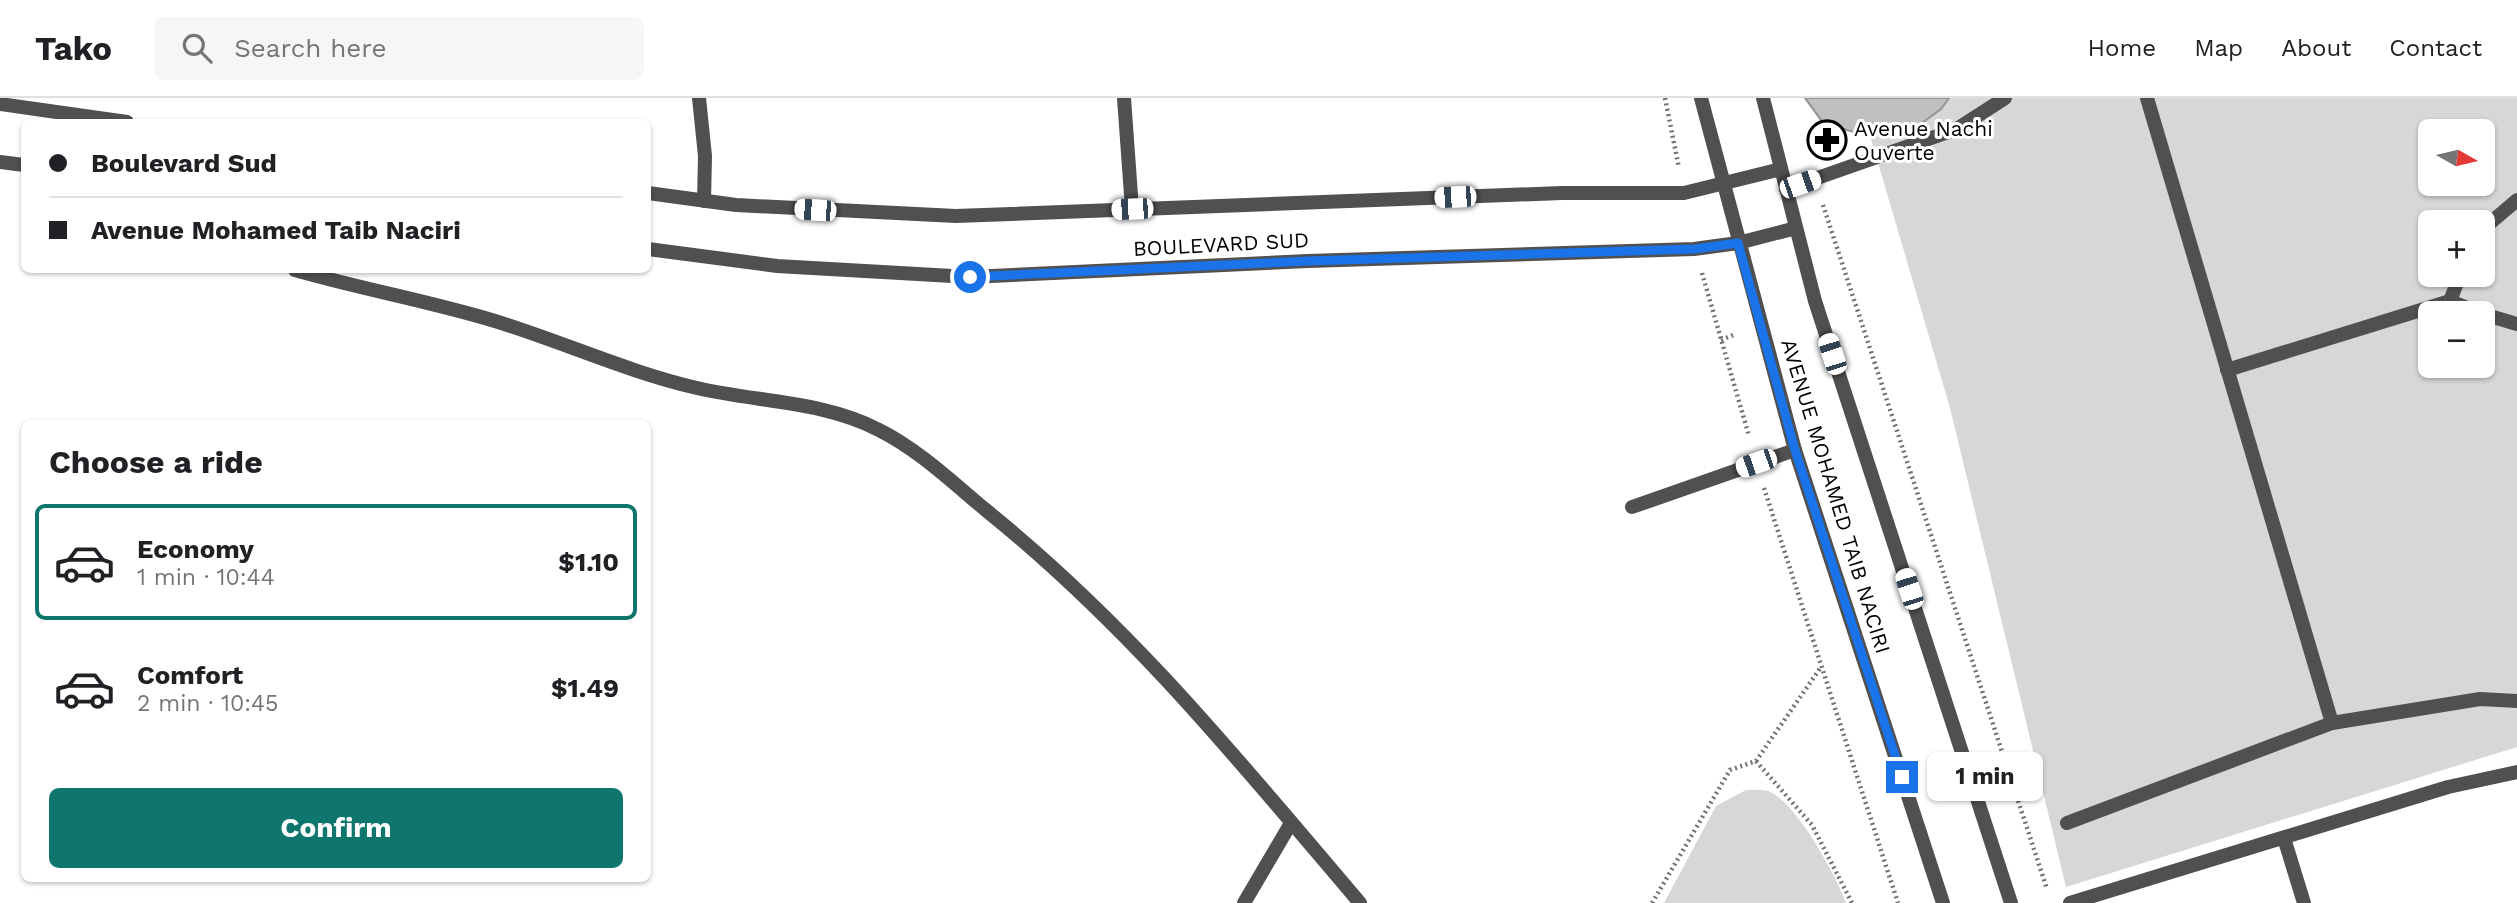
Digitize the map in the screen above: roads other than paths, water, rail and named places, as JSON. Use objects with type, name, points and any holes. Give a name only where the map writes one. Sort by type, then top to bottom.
[{"type":"street","points":[[699,98],[705,156],[704,201]]},
{"type":"street","points":[[1124,98],[1132,209]]},
{"type":"street","name":"AVENUE MOHAMED TAIB NACIRI","points":[[1701,98],[1795,450],[1943,903]]},
{"type":"street","name":"AVENUE MOHAMED TAIB NACIRI","points":[[1763,98],[1815,301],[2011,903]]},
{"type":"street","points":[[1786,188],[1957,129],[2005,98]]},
{"type":"street","points":[[2147,98],[2332,723]]},
{"type":"street","points":[[0,104],[106,119]]},
{"type":"street","points":[[0,162],[21,165]]},
{"type":"street","name":"BOULEVARD SUD","points":[[651,193],[704,201],[868,214],[956,216],[1562,193],[1684,193],[1781,169]]},
{"type":"street","points":[[2495,219],[2517,200]]},
{"type":"street","name":"BOULEVARD SUD","points":[[651,249],[777,265],[970,277],[1308,261],[1695,249],[1738,243],[1796,228]]},
{"type":"street","points":[[308,273],[410,297],[498,322],[640,372],[695,388],[845,416],[878,429],[909,447],[1018,536],[1096,606],[1170,681],[1360,903]]},
{"type":"street","points":[[2450,301],[2455,287]]},
{"type":"street","points":[[2227,370],[2418,311]]},
{"type":"street","points":[[2495,318],[2517,324]]},
{"type":"street","points":[[1632,507],[1795,450]]},
{"type":"street","points":[[2067,823],[2332,723],[2480,699],[2517,701]]},
{"type":"street","points":[[2070,903],[2448,787],[2517,772]]},
{"type":"street","points":[[1244,903],[1291,823]]},
{"type":"street","points":[[2284,838],[2304,903]]},
{"type":"place","name":"Avenue Nachi Ouverte","points":[[1827,140]]}]
